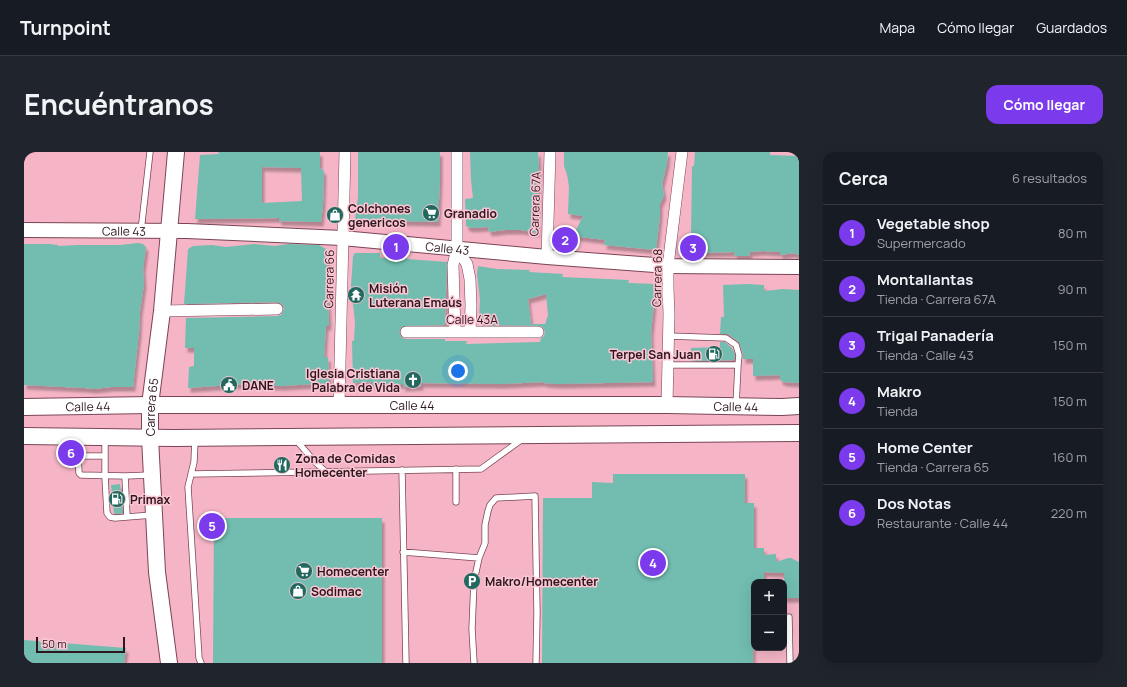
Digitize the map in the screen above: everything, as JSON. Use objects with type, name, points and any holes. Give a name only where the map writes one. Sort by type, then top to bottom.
[{"type":"main road","name":"Carrera 65","points":[[169,663],[158,572],[150,438],[150,405],[162,311],[176,152]]},
{"type":"main road","name":"Calle 44","points":[[24,406],[799,406]]},
{"type":"main road","points":[[24,436],[150,438],[799,433]]},
{"type":"street","name":"Carrera 66","points":[[339,406],[345,152]]},
{"type":"street","points":[[455,332],[453,265],[456,249],[457,152]]},
{"type":"street","name":"Carrera 67A","points":[[547,257],[550,152]]},
{"type":"street","name":"Carrera 68","points":[[667,405],[669,314],[668,266],[682,152]]},
{"type":"street","name":"Calle 43","points":[[24,230],[187,231],[342,238],[547,257],[668,266],[799,267]]},
{"type":"street","points":[[456,249],[467,264],[470,279],[470,332]]},
{"type":"street","points":[[162,311],[277,309]]},
{"type":"street","name":"Calle 43A","points":[[406,332],[538,332]]},
{"type":"lane","points":[[142,231],[150,152]]},
{"type":"lane","points":[[668,336],[726,338],[736,345],[739,355],[736,381],[736,406]]},
{"type":"lane","points":[[668,365],[738,366]]},
{"type":"lane","points":[[191,474],[481,469],[526,436]]},
{"type":"lane","points":[[77,437],[79,473],[81,475],[152,475]]},
{"type":"lane","points":[[106,437],[105,476],[107,513],[110,517],[115,518],[154,515]]},
{"type":"lane","points":[[195,437],[194,462],[188,487],[199,658],[201,663]]},
{"type":"lane","points":[[293,437],[326,472]]},
{"type":"lane","points":[[78,456],[105,456]]},
{"type":"lane","points":[[456,469],[456,502]]},
{"type":"lane","points":[[402,470],[406,663]]},
{"type":"lane","points":[[125,476],[127,517]]},
{"type":"lane","points":[[474,663],[472,629],[474,581],[479,558],[485,543],[485,525],[490,505],[496,498],[535,496],[537,613],[536,663]]},
{"type":"lane","points":[[403,552],[479,558]]},
{"type":"lane","points":[[789,617],[790,663]]},
{"type":"building","points":[[218,152],[320,152],[320,168],[324,171],[321,222],[279,221],[279,218],[195,219],[200,155],[219,154]],"holes":[[[262,167],[301,168],[302,201],[262,203]]]},
{"type":"building","points":[[358,152],[440,152],[438,222],[355,219],[358,197]]},
{"type":"building","points":[[470,152],[538,152],[537,233],[521,230],[489,232],[488,227],[471,228],[466,226],[465,199],[473,198]]},
{"type":"building","points":[[564,152],[668,152],[662,184],[664,195],[660,204],[656,250],[604,245],[605,240],[573,236],[583,216],[568,214],[569,187],[564,166]]},
{"type":"building","points":[[695,152],[770,152],[770,155],[799,156],[799,255],[793,253],[780,255],[780,252],[763,251],[750,252],[749,256],[735,256],[734,252],[694,253],[690,251],[686,236],[691,236],[692,166],[694,166]]},
{"type":"building","points":[[138,243],[143,244],[146,247],[143,269],[144,284],[133,387],[94,389],[24,385],[24,244],[49,244],[58,246],[120,245]]},
{"type":"building","points":[[254,244],[275,246],[289,244],[319,245],[328,250],[327,274],[329,326],[326,326],[324,357],[328,357],[329,383],[282,386],[244,384],[188,388],[189,367],[194,366],[194,348],[185,348],[186,318],[277,316],[281,315],[284,309],[283,305],[277,302],[184,304],[188,249],[193,246],[212,245],[226,247]]},
{"type":"building","points":[[355,253],[380,253],[380,258],[407,257],[407,259],[447,262],[445,325],[403,326],[399,332],[402,338],[406,339],[445,339],[445,341],[467,341],[466,344],[540,342],[545,332],[541,326],[481,325],[479,319],[480,300],[477,274],[478,266],[497,269],[530,270],[529,272],[563,274],[562,277],[629,280],[628,283],[656,284],[651,333],[653,382],[557,384],[544,382],[502,384],[421,383],[421,386],[403,387],[403,384],[372,385],[372,382],[353,383],[352,341],[354,341],[355,322],[351,286],[353,256]],"holes":[[[546,294],[548,315],[545,324],[531,324],[528,299]]]},
{"type":"building","points":[[723,285],[764,285],[764,291],[783,289],[799,290],[799,383],[784,382],[780,380],[780,375],[753,376],[753,359],[743,359],[739,342],[728,334],[720,334],[721,317],[724,317]]},
{"type":"building","name":"Terpel San Juan","points":[[720,342],[725,342],[732,348],[735,355],[734,360],[691,361],[691,348],[720,347]]},
{"type":"building","points":[[613,474],[745,474],[745,503],[754,503],[754,548],[764,548],[764,555],[776,554],[776,562],[791,558],[799,562],[799,598],[787,598],[787,579],[784,579],[784,573],[764,572],[764,579],[751,579],[751,651],[753,651],[753,663],[542,663],[543,498],[592,498],[592,482],[613,483]]},
{"type":"building","name":"Primax","points":[[120,484],[123,513],[115,514],[111,485]]},
{"type":"building","name":"Sodimac","points":[[214,518],[382,518],[382,663],[213,663]]},
{"type":"building","points":[[24,640],[126,648],[124,663],[24,663]]},
{"type":"place","name":"Granadio","points":[[431,213]]},
{"type":"place","name":"Colchones genericos","points":[[335,215]]},
{"type":"place","name":"Montallantas","points":[[565,240]]},
{"type":"place","name":"Vegetable shop","points":[[396,247]]},
{"type":"place","name":"Trigal Panadería","points":[[693,248]]},
{"type":"place","name":"Misión Luterana Emaús","points":[[356,295]]},
{"type":"place","name":"Terpel San Juan","points":[[714,354]]},
{"type":"place","name":"Iglesia Cristiana Palabra de Vida","points":[[413,380]]},
{"type":"place","name":"DANE","points":[[229,385]]},
{"type":"place","name":"Dos Notas","points":[[71,453]]},
{"type":"place","name":"Zona de Comidas Homecenter","points":[[282,465]]},
{"type":"place","name":"Primax","points":[[117,499]]},
{"type":"place","name":"Home Center","points":[[212,526]]},
{"type":"place","name":"Makro","points":[[653,563]]},
{"type":"place","name":"Homecenter","points":[[304,571]]},
{"type":"place","name":"Makro/Homecenter","points":[[472,581]]},
{"type":"place","name":"Sodimac","points":[[298,591]]}]
